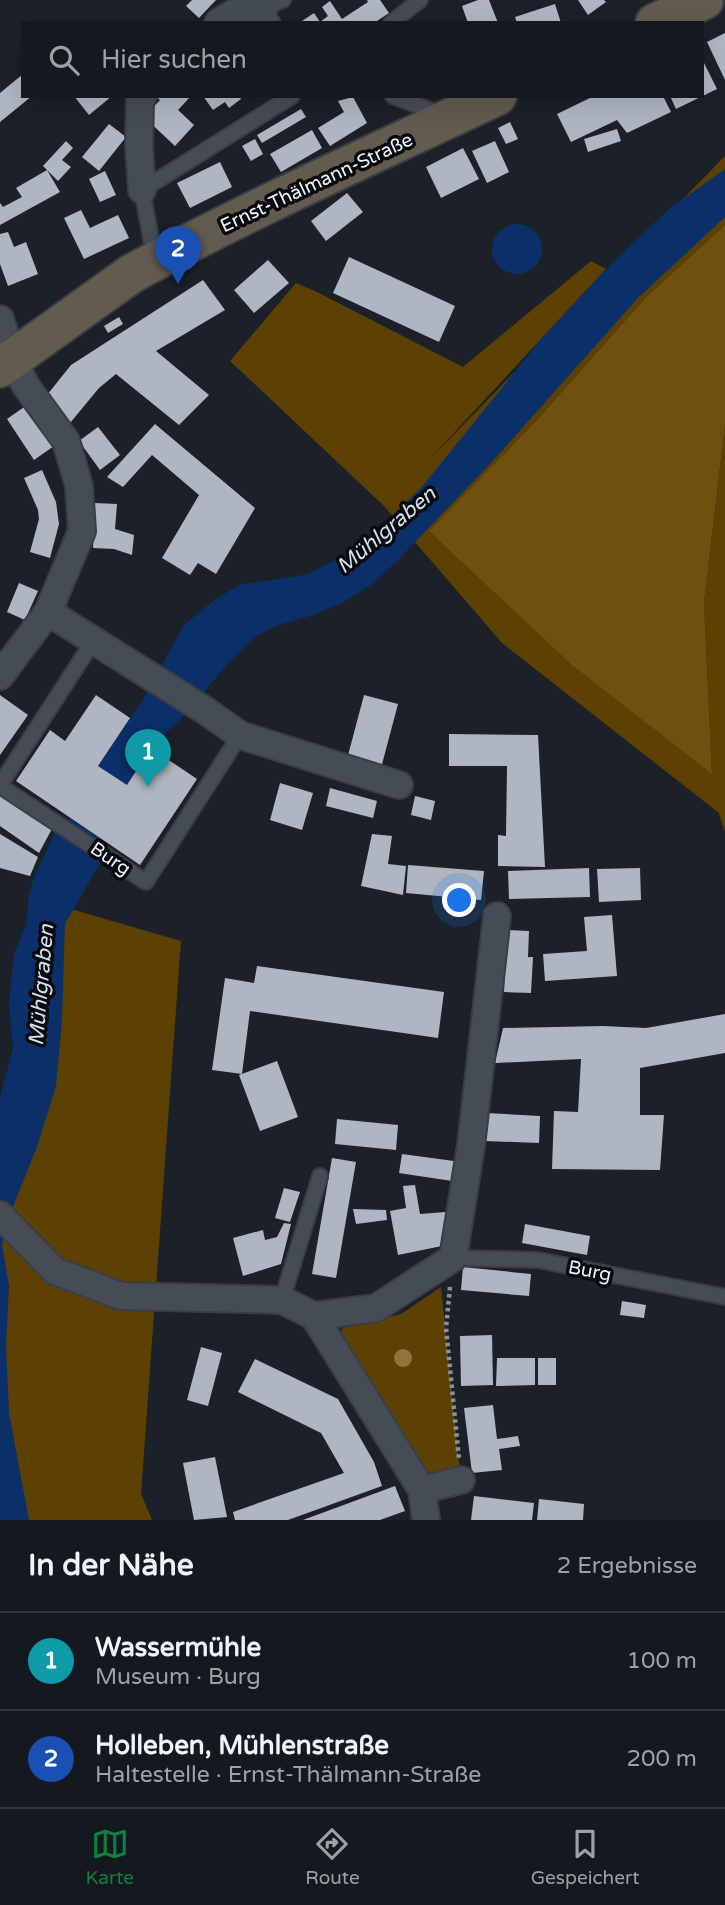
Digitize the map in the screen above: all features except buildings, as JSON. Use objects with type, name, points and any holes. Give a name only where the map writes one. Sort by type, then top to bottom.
[{"type":"main road","points":[[659,21],[704,0]]},
{"type":"main road","name":"Ernst-Thälmann-Straße","points":[[6,363],[131,274],[261,206],[493,98]]},
{"type":"street","points":[[220,21],[228,15],[250,8],[273,10]]},
{"type":"street","points":[[141,98],[139,146],[142,190]]},
{"type":"street","points":[[0,319],[6,363],[66,441],[79,486],[82,531],[48,612],[0,676]]},
{"type":"street","points":[[48,612],[240,735],[399,785]]},
{"type":"street","points":[[314,1316],[376,1308],[453,1258],[471,1146],[496,916]]},
{"type":"street","points":[[5,1221],[55,1271],[121,1296],[282,1300],[314,1316],[422,1490],[426,1520]]},
{"type":"street","points":[[422,1490],[461,1480]]},
{"type":"lane","points":[[394,21],[420,0]]},
{"type":"lane","points":[[155,261],[142,190],[289,98]]},
{"type":"lane","points":[[398,98],[451,118]]},
{"type":"lane","points":[[0,785],[94,640]]},
{"type":"lane","name":"Burg","points":[[0,785],[146,882],[240,735]]},
{"type":"lane","points":[[282,1300],[320,1176]]},
{"type":"lane","name":"Burg","points":[[453,1258],[538,1260],[725,1297]]},
{"type":"path","points":[[453,1258],[446,1328],[461,1480]]},
{"type":"shaded area","points":[[725,156],[725,225],[646,297],[535,422],[429,531],[712,773],[704,603],[725,425],[725,832],[719,813],[502,643],[384,506],[230,361],[296,283],[463,367],[591,261],[606,269],[426,463]]},
{"type":"shaded area","points":[[725,225],[725,425],[704,603],[712,774],[572,665],[429,531],[535,422],[646,297]]},
{"type":"shaded area","points":[[33,898],[181,941],[141,1494],[152,1520],[0,1520],[0,1108],[16,1050]]},
{"type":"shaded area","points":[[441,1287],[461,1480],[424,1479],[339,1346],[342,1328],[401,1314]]},
{"type":"water","name":"Mühlgraben","points":[[725,169],[725,217],[638,298],[491,463],[397,561],[372,584],[344,602],[279,625],[254,637],[151,748],[127,785],[98,766],[144,698],[184,625],[213,601],[239,585],[309,574],[360,546],[421,488],[542,338],[612,263],[669,209]]},
{"type":"water","points":[[517,224],[535,231],[542,249],[535,267],[517,274],[499,267],[492,249],[499,231]]},
{"type":"water","name":"Mühlgraben","points":[[70,818],[102,839],[93,858],[100,863],[65,924],[62,1021],[56,1086],[2,1244],[9,1286],[6,1345],[9,1413],[29,1520],[0,1520],[0,1097],[13,1048],[9,1003],[14,954],[26,924],[29,894],[35,875],[56,831],[61,834]]},
{"type":"place","name":"Holleben, Mühlenstraße","points":[[178,284]]},
{"type":"place","name":"Wassermühle","points":[[148,787]]}]
